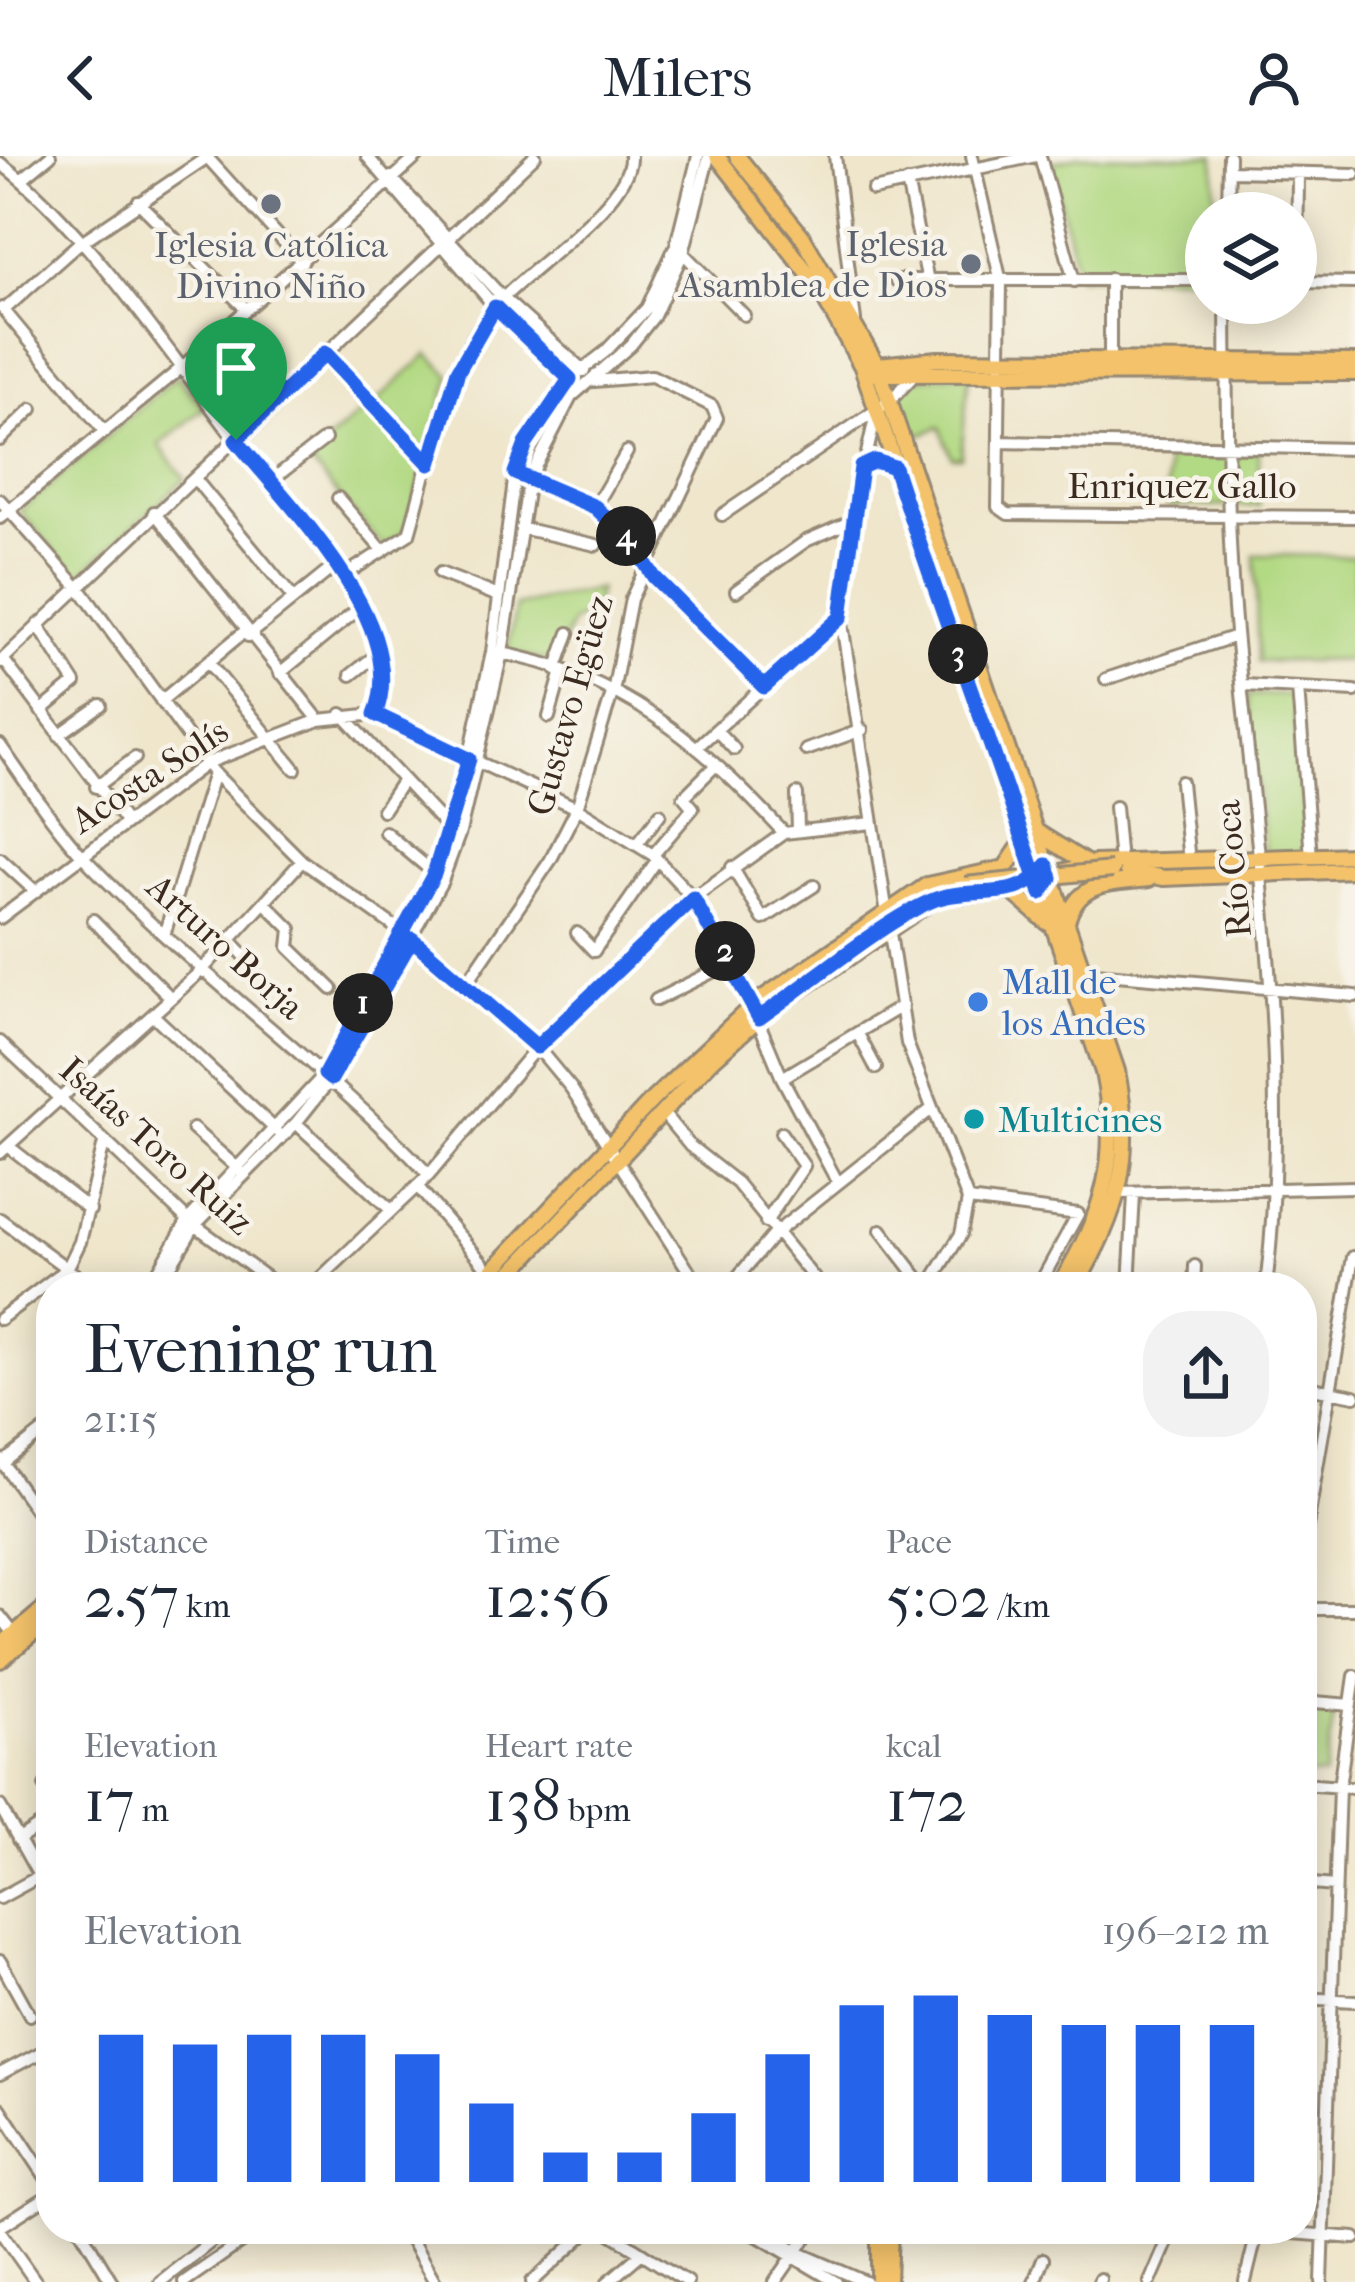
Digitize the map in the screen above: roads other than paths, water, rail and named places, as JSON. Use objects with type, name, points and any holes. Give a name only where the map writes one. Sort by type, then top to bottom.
[{"type":"main road","points":[[713,156],[817,285],[871,370]]},
{"type":"main road","points":[[737,156],[802,236],[855,321],[944,570],[1060,925],[1102,1072],[1112,1143],[1098,1216],[1067,1272]]},
{"type":"main road","points":[[871,370],[1355,362]]},
{"type":"main road","points":[[871,370],[1000,366]]},
{"type":"main road","points":[[1226,366],[1355,373]]},
{"type":"main road","points":[[884,405],[894,467],[1031,836],[1091,864],[1163,871],[1263,867],[1311,857],[1355,855]]},
{"type":"main road","points":[[508,1272],[608,1145],[757,1011],[884,910],[939,880],[1005,868],[1031,836]]},
{"type":"main road","points":[[1060,925],[1075,898],[1102,885],[1189,862],[1355,870]]},
{"type":"main road","points":[[510,1272],[757,1011],[953,890],[1007,891],[1091,864]]},
{"type":"main road","points":[[1091,864],[1093,878],[1102,885]]},
{"type":"main road","points":[[1005,868],[1011,882],[1007,891]]},
{"type":"main road","points":[[911,896],[1122,868]]},
{"type":"main road","points":[[1007,891],[1060,925],[1083,972],[1124,1104],[1127,1194],[1084,1272]]},
{"type":"main road","points":[[0,1646],[36,1616]]},
{"type":"main road","points":[[0,1660],[36,1631]]},
{"type":"main road","points":[[879,2244],[879,2282]]},
{"type":"main road","points":[[888,2282],[889,2244]]},
{"type":"street","points":[[22,179],[50,156]]},
{"type":"street","points":[[105,432],[2,308],[79,243],[208,156],[302,262]]},
{"type":"street","points":[[367,156],[499,303],[575,374],[595,379]]},
{"type":"street","points":[[5,514],[180,369],[418,156]]},
{"type":"street","points":[[126,822],[2,660],[535,156]]},
{"type":"street","points":[[161,701],[293,598],[409,534],[458,371],[499,303],[623,185],[630,156]]},
{"type":"street","points":[[497,653],[496,596],[515,473],[526,444],[575,374],[605,352],[646,308],[679,249],[698,156]]},
{"type":"street","points":[[158,1272],[192,1223],[296,1124],[328,1077],[452,857],[529,478],[560,412],[654,316],[713,156]]},
{"type":"street","points":[[835,156],[855,321]]},
{"type":"street","points":[[971,156],[1001,282],[999,442],[1355,449]]},
{"type":"street","points":[[874,190],[1038,156],[1074,280]]},
{"type":"street","points":[[1229,156],[1229,192]]},
{"type":"street","points":[[0,163],[22,179],[79,243],[340,571],[362,607],[380,652],[386,685],[375,714]]},
{"type":"street","points":[[1230,171],[1355,174]]},
{"type":"street","points":[[1298,173],[1298,192]]},
{"type":"street","points":[[907,182],[928,280]]},
{"type":"street","points":[[138,202],[246,308]]},
{"type":"street","points":[[679,249],[744,315]]},
{"type":"street","points":[[1111,279],[1111,366]]},
{"type":"street","points":[[896,280],[1185,280]]},
{"type":"street","points":[[1317,282],[1355,283]]},
{"type":"street","name":"Río Coca","points":[[1226,324],[1228,516],[1274,988],[1275,1190],[1267,1272]]},
{"type":"street","points":[[325,353],[430,464]]},
{"type":"street","points":[[722,515],[884,405],[919,371]]},
{"type":"street","name":"Gustavo Egüez","points":[[466,984],[550,861],[577,808],[644,566],[717,411],[652,376],[595,379]]},
{"type":"street","points":[[884,405],[861,467],[841,617],[907,1043],[929,1111],[968,1200],[961,1234],[937,1272]]},
{"type":"street","points":[[0,440],[32,409]]},
{"type":"street","points":[[269,482],[325,439]]},
{"type":"street","name":"Enriquez Gallo","points":[[999,442],[998,508],[1008,514],[1355,517]]},
{"type":"street","points":[[595,507],[626,452]]},
{"type":"street","points":[[861,467],[875,461],[894,467]]},
{"type":"street","points":[[515,473],[595,507],[631,541],[644,566],[764,687]]},
{"type":"street","points":[[195,479],[293,598]]},
{"type":"street","points":[[338,498],[383,551]]},
{"type":"street","points":[[0,500],[5,514],[78,587],[210,768],[302,861],[406,936],[537,1047],[619,1160],[690,1272]]},
{"type":"street","points":[[154,512],[244,622],[246,634],[319,720]]},
{"type":"street","points":[[736,591],[806,541],[852,521]]},
{"type":"street","points":[[521,528],[596,545]]},
{"type":"street","points":[[440,573],[496,596]]},
{"type":"street","points":[[280,673],[362,607]]},
{"type":"street","points":[[698,747],[841,617]]},
{"type":"street","points":[[38,625],[75,683],[41,711]]},
{"type":"street","points":[[549,717],[568,633]]},
{"type":"street","points":[[1106,680],[1237,636]]},
{"type":"street","points":[[351,675],[380,652]]},
{"type":"street","points":[[497,653],[614,687],[698,747],[784,833]]},
{"type":"street","points":[[208,662],[295,769]]},
{"type":"street","points":[[1244,685],[1355,691]]},
{"type":"street","points":[[1298,688],[1311,857]]},
{"type":"street","points":[[58,735],[100,705]]},
{"type":"street","points":[[342,714],[401,783],[450,830]]},
{"type":"street","name":"Acosta Solís","points":[[0,918],[126,822],[266,736],[342,714],[375,714],[577,808],[655,857],[693,898],[732,962],[782,1078],[838,1183]]},
{"type":"street","points":[[716,730],[734,749]]},
{"type":"street","points":[[806,750],[862,730]]},
{"type":"street","name":"Arturo Borja","points":[[0,745],[81,854],[429,1175]]},
{"type":"street","points":[[96,787],[135,758]]},
{"type":"street","points":[[406,936],[434,874],[472,760]]},
{"type":"street","points":[[577,933],[594,951],[693,808],[684,797],[716,765]]},
{"type":"street","points":[[165,932],[210,768]]},
{"type":"street","points":[[1181,782],[1189,862]]},
{"type":"street","points":[[383,811],[401,783]]},
{"type":"street","points":[[797,794],[798,831]]},
{"type":"street","points":[[1115,807],[1122,868]]},
{"type":"street","points":[[637,844],[660,814]]},
{"type":"street","points":[[327,1272],[429,1175],[537,1047],[693,898],[784,833],[872,823]]},
{"type":"street","points":[[385,832],[434,874]]},
{"type":"street","points":[[0,859],[34,890]]},
{"type":"street","points":[[90,1210],[4,1150],[203,969],[302,861]]},
{"type":"street","points":[[732,867],[763,919],[814,886]]},
{"type":"street","points":[[266,903],[291,928],[289,947],[332,989]]},
{"type":"street","points":[[93,920],[171,998]]},
{"type":"street","points":[[231,941],[254,966]]},
{"type":"street","points":[[656,1000],[732,962]]},
{"type":"street","points":[[1083,972],[1355,996]]},
{"type":"street","points":[[782,1078],[902,1006]]},
{"type":"street","points":[[153,1015],[277,1130]]},
{"type":"street","points":[[857,1034],[876,1068]]},
{"type":"street","name":"Isaías Toro Ruiz","points":[[0,1042],[192,1223],[259,1272]]},
{"type":"street","points":[[242,1172],[328,1077]]},
{"type":"street","points":[[742,1272],[774,1234],[929,1111]]},
{"type":"street","points":[[662,1112],[689,1146],[737,1183],[808,1272]]},
{"type":"street","points":[[296,1124],[391,1210]]},
{"type":"street","points":[[193,1129],[242,1172]]},
{"type":"street","points":[[766,1222],[804,1166],[782,1133]]},
{"type":"street","points":[[63,1272],[90,1210],[104,1144]]},
{"type":"street","points":[[417,1186],[490,1272]]},
{"type":"street","points":[[1129,1272],[1127,1194],[1355,1186]]},
{"type":"street","points":[[968,1200],[1078,1214],[1047,1272]]},
{"type":"street","points":[[0,1219],[71,1272]]},
{"type":"street","points":[[166,1272],[192,1223]]},
{"type":"street","points":[[880,1230],[915,1272]]},
{"type":"street","points":[[1317,1461],[1353,1257]]},
{"type":"street","points":[[1195,1266],[1195,1272]]},
{"type":"street","points":[[0,1319],[36,1292]]},
{"type":"street","points":[[1317,1388],[1355,1396]]},
{"type":"street","points":[[36,1436],[1,1462],[36,1511]]},
{"type":"street","points":[[1317,1609],[1355,1610]]},
{"type":"street","points":[[0,1616],[15,1634]]},
{"type":"street","points":[[1322,2282],[1339,1786],[1355,1676]]},
{"type":"street","points":[[1317,1702],[1351,1705]]},
{"type":"street","points":[[1317,1785],[1355,1788]]},
{"type":"street","points":[[0,1806],[36,1875]]},
{"type":"street","points":[[18,1840],[36,1828]]},
{"type":"street","points":[[0,1898],[36,1878]]},
{"type":"street","points":[[1317,1884],[1334,1886]]},
{"type":"street","points":[[0,1960],[30,2015]]},
{"type":"street","points":[[1317,1998],[1355,2001]]},
{"type":"street","points":[[0,2074],[36,2055]]},
{"type":"street","points":[[0,2108],[36,2162]]},
{"type":"street","points":[[36,2204],[0,2229],[36,2282]]},
{"type":"street","points":[[1317,2236],[1355,2238]]},
{"type":"street","points":[[89,2244],[112,2282]]},
{"type":"street","points":[[160,2282],[208,2244]]},
{"type":"street","points":[[184,2282],[238,2244]]},
{"type":"street","points":[[413,2244],[435,2282]]},
{"type":"street","points":[[532,2282],[574,2244]]},
{"type":"street","points":[[627,2244],[687,2282]]},
{"type":"street","points":[[774,2244],[836,2282]]},
{"type":"street","points":[[781,2244],[794,2255],[866,2282]]},
{"type":"street","points":[[775,2282],[802,2244]]},
{"type":"street","points":[[1150,2282],[1166,2244]]},
{"type":"street","points":[[1245,2282],[1255,2244]]},
{"type":"street","points":[[608,2282],[641,2253]]},
{"type":"street","points":[[1034,2282],[1043,2259]]},
{"type":"place","name":"Iglesia Católica Divino Niño","points":[[271,204]]},
{"type":"place","name":"Iglesia Asamblea de Dios","points":[[971,264]]},
{"type":"place","name":"Mall de los Andes","points":[[978,1002]]},
{"type":"place","name":"Multicines","points":[[974,1119]]}]
